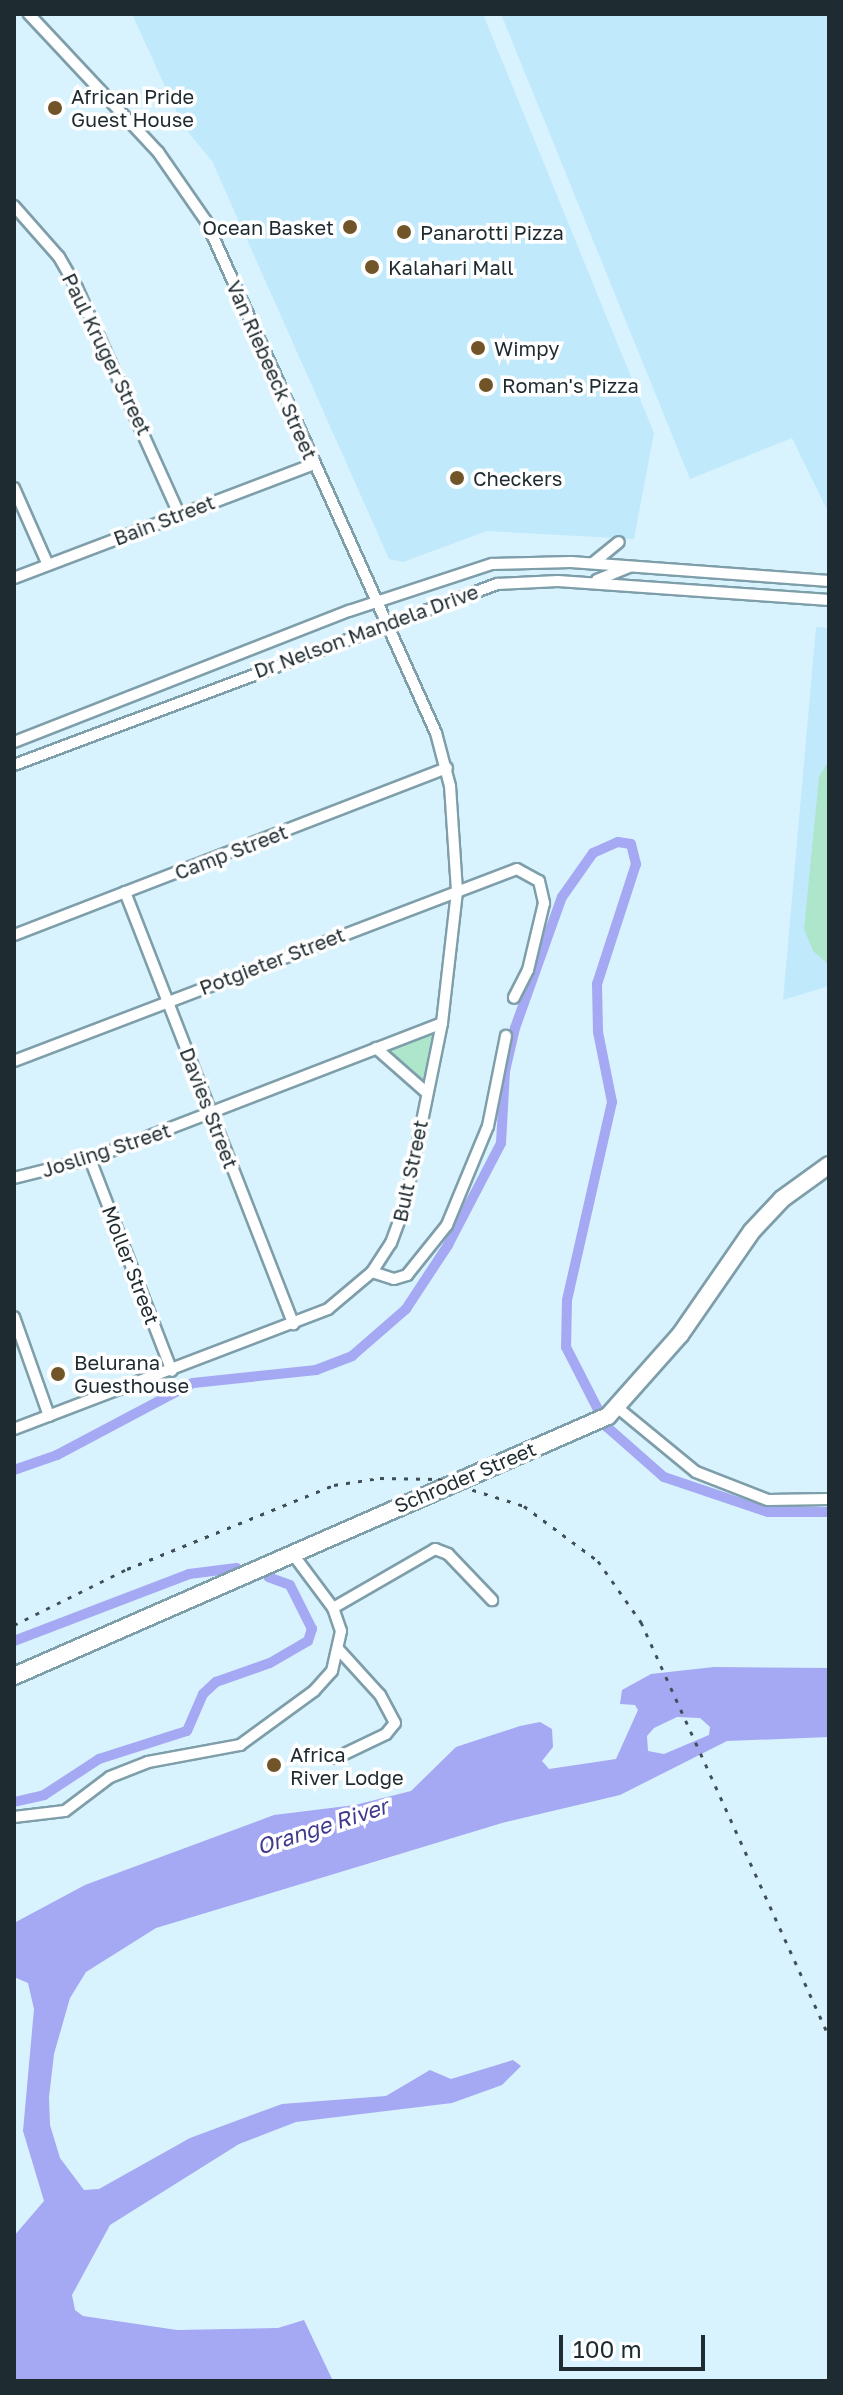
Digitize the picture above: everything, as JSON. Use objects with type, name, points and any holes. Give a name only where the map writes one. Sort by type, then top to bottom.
[{"type":"highway","name":"Schroder Street","points":[[14,1676],[607,1416],[680,1335],[752,1231],[782,1199],[829,1165]]},
{"type":"street","name":"Van Riebeeck Street","points":[[29,14],[158,152],[192,195],[379,601],[447,768]]},
{"type":"street","name":"Paul Kruger Street","points":[[14,206],[59,257],[77,288],[179,514]]},
{"type":"street","name":"Bain Street","points":[[14,578],[314,464]]},
{"type":"street","points":[[14,488],[48,565]]},
{"type":"street","points":[[591,564],[619,542]]},
{"type":"street","name":"Dr Nelson Mandela Drive","points":[[14,742],[379,601],[492,564],[591,564],[829,581]]},
{"type":"street","points":[[589,583],[623,567],[654,588]]},
{"type":"street","name":"Dr Nelson Mandela Drive","points":[[14,765],[387,622],[497,584],[589,583],[829,600]]},
{"type":"street","name":"Bult Street","points":[[14,1429],[293,1324],[346,1299],[372,1272],[403,1215],[442,1023],[457,891],[447,768]]},
{"type":"street","name":"Camp Street","points":[[14,935],[447,768]]},
{"type":"street","name":"Potgieter Street","points":[[14,1061],[512,869],[530,874],[541,887],[543,913],[514,998]]},
{"type":"street","name":"Davies Street","points":[[125,892],[293,1324]]},
{"type":"street","name":"Josling Street","points":[[14,1178],[90,1159],[442,1023]]},
{"type":"street","points":[[372,1272],[394,1279],[407,1275],[447,1225],[488,1126],[506,1036]]},
{"type":"street","points":[[376,1048],[427,1093]]},
{"type":"street","name":"Moller Street","points":[[90,1159],[172,1371]]},
{"type":"street","points":[[14,1317],[18,1338],[49,1416]]},
{"type":"street","points":[[607,1416],[724,1484],[779,1501],[829,1499]]},
{"type":"street","points":[[333,1608],[435,1549],[448,1554],[492,1600]]},
{"type":"street","points":[[14,1817],[65,1811],[110,1777],[148,1762],[240,1745],[314,1691],[332,1671],[341,1631],[333,1608],[292,1553]]},
{"type":"street","points":[[336,1758],[386,1734],[395,1723],[380,1695],[339,1650]]},
{"type":"shaded area","name":"Kalahari Mall","points":[[132,14],[483,14],[654,433],[634,539],[487,531],[403,562],[389,559],[212,161],[183,126]]},
{"type":"shaded area","points":[[501,14],[829,14],[829,514],[792,438],[690,479]]},
{"type":"shaded area","points":[[816,627],[829,628],[829,986],[783,1000]]},
{"type":"green space","points":[[829,760],[829,965],[813,951],[804,929],[819,777]]},
{"type":"green space","points":[[434,1027],[424,1083],[384,1048]]},
{"type":"water","name":"Orange River","points":[[714,1667],[829,1668],[829,1737],[727,1741],[620,1795],[502,1823],[156,1928],[86,1972],[70,1998],[54,2054],[49,2097],[50,2125],[60,2158],[84,2190],[99,2189],[190,2138],[282,2104],[386,2096],[430,2070],[451,2079],[513,2060],[521,2066],[502,2085],[452,2103],[296,2122],[239,2144],[110,2225],[72,2295],[75,2310],[83,2316],[177,2330],[278,2328],[304,2320],[333,2381],[14,2381],[14,2236],[44,2201],[23,2131],[34,2009],[28,1983],[14,1977],[14,1923],[85,1885],[274,1815],[355,1805],[411,1791],[456,1747],[520,1726],[540,1722],[552,1729],[553,1747],[542,1761],[549,1769],[616,1759],[638,1710],[635,1705],[620,1704],[622,1690],[651,1674]],"holes":[[[677,1717],[700,1718],[710,1727],[709,1735],[664,1754],[648,1751],[647,1736],[654,1728]]]},
{"type":"waterway","points":[[14,1470],[57,1455],[193,1383],[316,1370],[352,1356],[406,1309],[448,1245],[501,1143],[505,1071],[515,1028],[562,897],[593,853],[618,842],[631,844],[636,864],[597,984],[598,1032],[612,1102],[567,1300],[566,1347],[607,1427],[664,1477],[768,1512],[829,1512]]},
{"type":"waterway","points":[[14,1641],[189,1574],[237,1568]]},
{"type":"waterway","points":[[14,1802],[44,1795],[99,1759],[187,1731],[203,1694],[216,1682],[270,1663],[308,1641],[312,1629],[290,1585],[268,1577]]},
{"type":"railway","points":[[14,1625],[127,1569],[334,1485],[380,1478],[438,1479],[524,1506],[598,1561],[641,1622],[829,2036]]},
{"type":"place","name":"African Pride Guest House","points":[[55,108]]},
{"type":"place","name":"Ocean Basket","points":[[350,227]]},
{"type":"place","name":"Panarotti Pizza","points":[[404,232]]},
{"type":"place","name":"Kalahari Mall","points":[[372,267]]},
{"type":"place","name":"Wimpy","points":[[478,348]]},
{"type":"place","name":"Roman's Pizza","points":[[486,385]]},
{"type":"place","name":"Checkers","points":[[457,478]]},
{"type":"place","name":"Belurana Guesthouse","points":[[58,1374]]},
{"type":"place","name":"Africa River Lodge","points":[[274,1765]]}]
